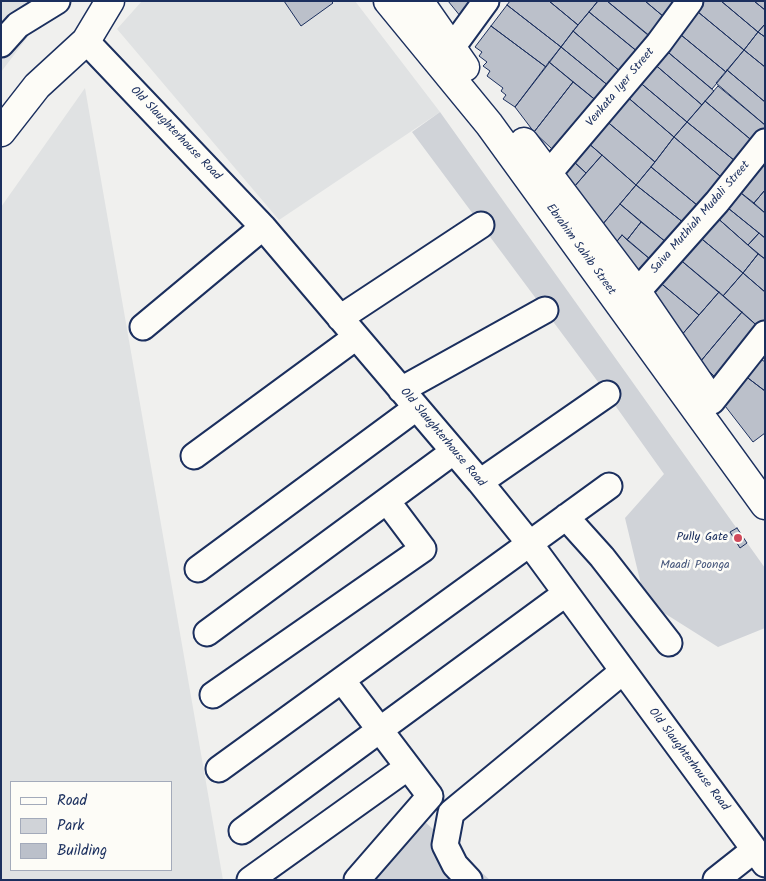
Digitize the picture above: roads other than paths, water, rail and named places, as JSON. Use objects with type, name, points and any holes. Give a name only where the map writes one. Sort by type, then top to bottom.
[{"type":"main road","name":"Ebrahim Sahib Street","points":[[388,1],[489,124],[765,505]]},
{"type":"main road","name":"Ebrahim Sahib Street","points":[[419,1],[450,48],[548,173],[637,292],[712,401],[765,473]]},
{"type":"main road","points":[[1,132],[37,86],[86,41],[103,2]]},
{"type":"street","points":[[1,44],[18,25],[57,1]]},
{"type":"street","points":[[450,48],[486,1]]},
{"type":"street","name":"Venkata Iyer Street","points":[[548,173],[659,43],[690,1]]},
{"type":"street","name":"Old Slaughterhouse Road","points":[[86,41],[263,227],[480,482],[530,544],[622,672],[760,857]]},
{"type":"street","name":"Saiva Muthiah Mudali Street","points":[[637,292],[717,202],[765,142]]},
{"type":"street","points":[[340,318],[481,225]]},
{"type":"street","points":[[143,327],[263,227]]},
{"type":"street","points":[[198,569],[409,399],[545,310]]},
{"type":"street","points":[[712,401],[765,334]]},
{"type":"street","points":[[194,456],[356,336]]},
{"type":"street","points":[[480,482],[607,394]]},
{"type":"street","points":[[207,633],[453,452]]},
{"type":"street","points":[[219,769],[609,486]]},
{"type":"street","points":[[213,695],[422,549],[387,500]]},
{"type":"street","points":[[566,517],[602,557],[669,643]]},
{"type":"street","points":[[242,831],[565,594]]},
{"type":"street","points":[[469,880],[456,865],[445,845],[451,813],[622,672]]},
{"type":"street","points":[[342,680],[430,796],[357,880]]},
{"type":"street","points":[[250,880],[408,767]]},
{"type":"street","points":[[716,880],[760,857]]},
{"type":"place","name":"Pully Gate","points":[[738,538]]},
{"type":"park label","name":"Maadi Poonga","points":[[695,566]]}]
